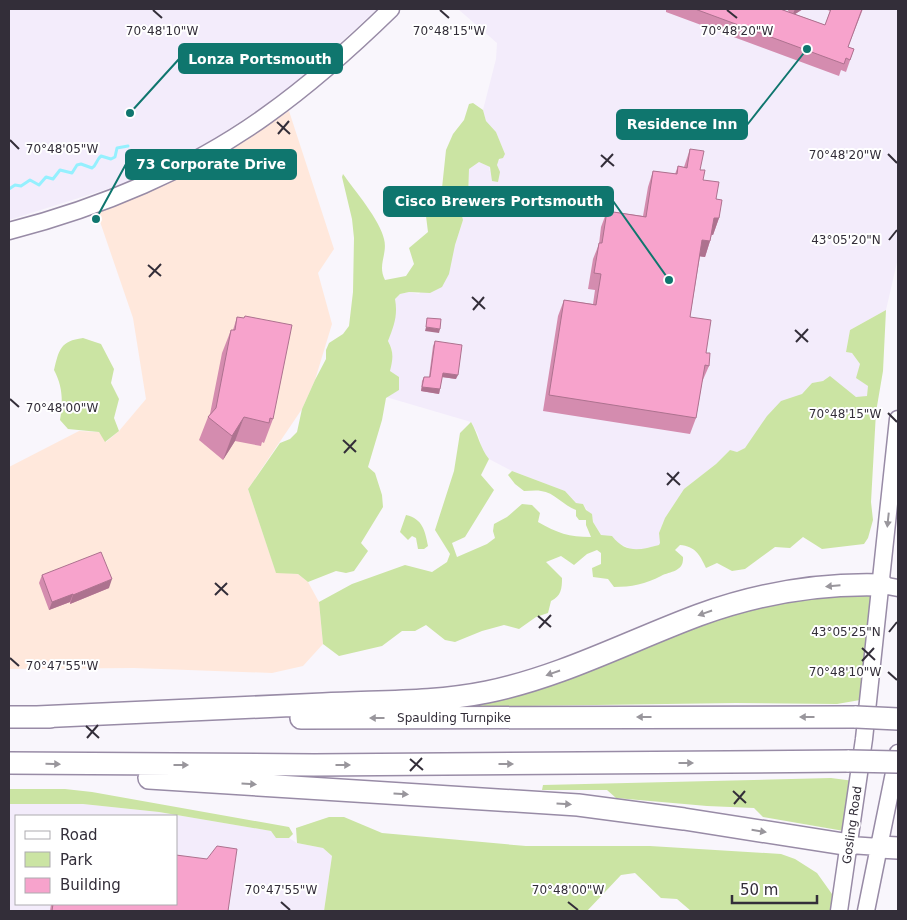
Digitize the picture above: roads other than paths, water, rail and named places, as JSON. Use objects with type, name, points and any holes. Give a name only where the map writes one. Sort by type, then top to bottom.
[{"type":"highway","points":[[37,717],[344,703],[415,702],[461,697],[518,685],[555,673],[698,615],[751,600],[811,588],[860,584],[890,587]]},
{"type":"highway","name":"Spaulding Turnpike","points":[[9,717],[533,718],[856,716],[898,719]]},
{"type":"highway","points":[[9,763],[346,765],[898,762]]},
{"type":"highway","points":[[97,764],[145,778],[578,805],[850,845]]},
{"type":"street","points":[[9,231],[52,219],[112,198],[172,171],[212,150],[267,115],[309,84],[391,9]]},
{"type":"street","name":"Gosling Road","points":[[839,911],[864,739],[890,587],[898,420]]},
{"type":"street","points":[[866,911],[888,847],[898,754]]},
{"type":"street","points":[[850,845],[888,847]]},
{"type":"waterway","points":[[9,189],[15,185],[21,186],[30,180],[39,185],[46,177],[53,179],[60,170],[72,173],[77,165],[81,164],[92,168],[101,156],[111,159],[115,157],[117,148],[128,146]]},
{"type":"place","name":"Residence Inn","points":[[807,49]]},
{"type":"place","name":"Lonza Portsmouth","points":[[130,113]]},
{"type":"place","name":"73 Corporate Drive","points":[[96,219]]},
{"type":"place","name":"Cisco Brewers Portsmouth","points":[[669,280]]}]
